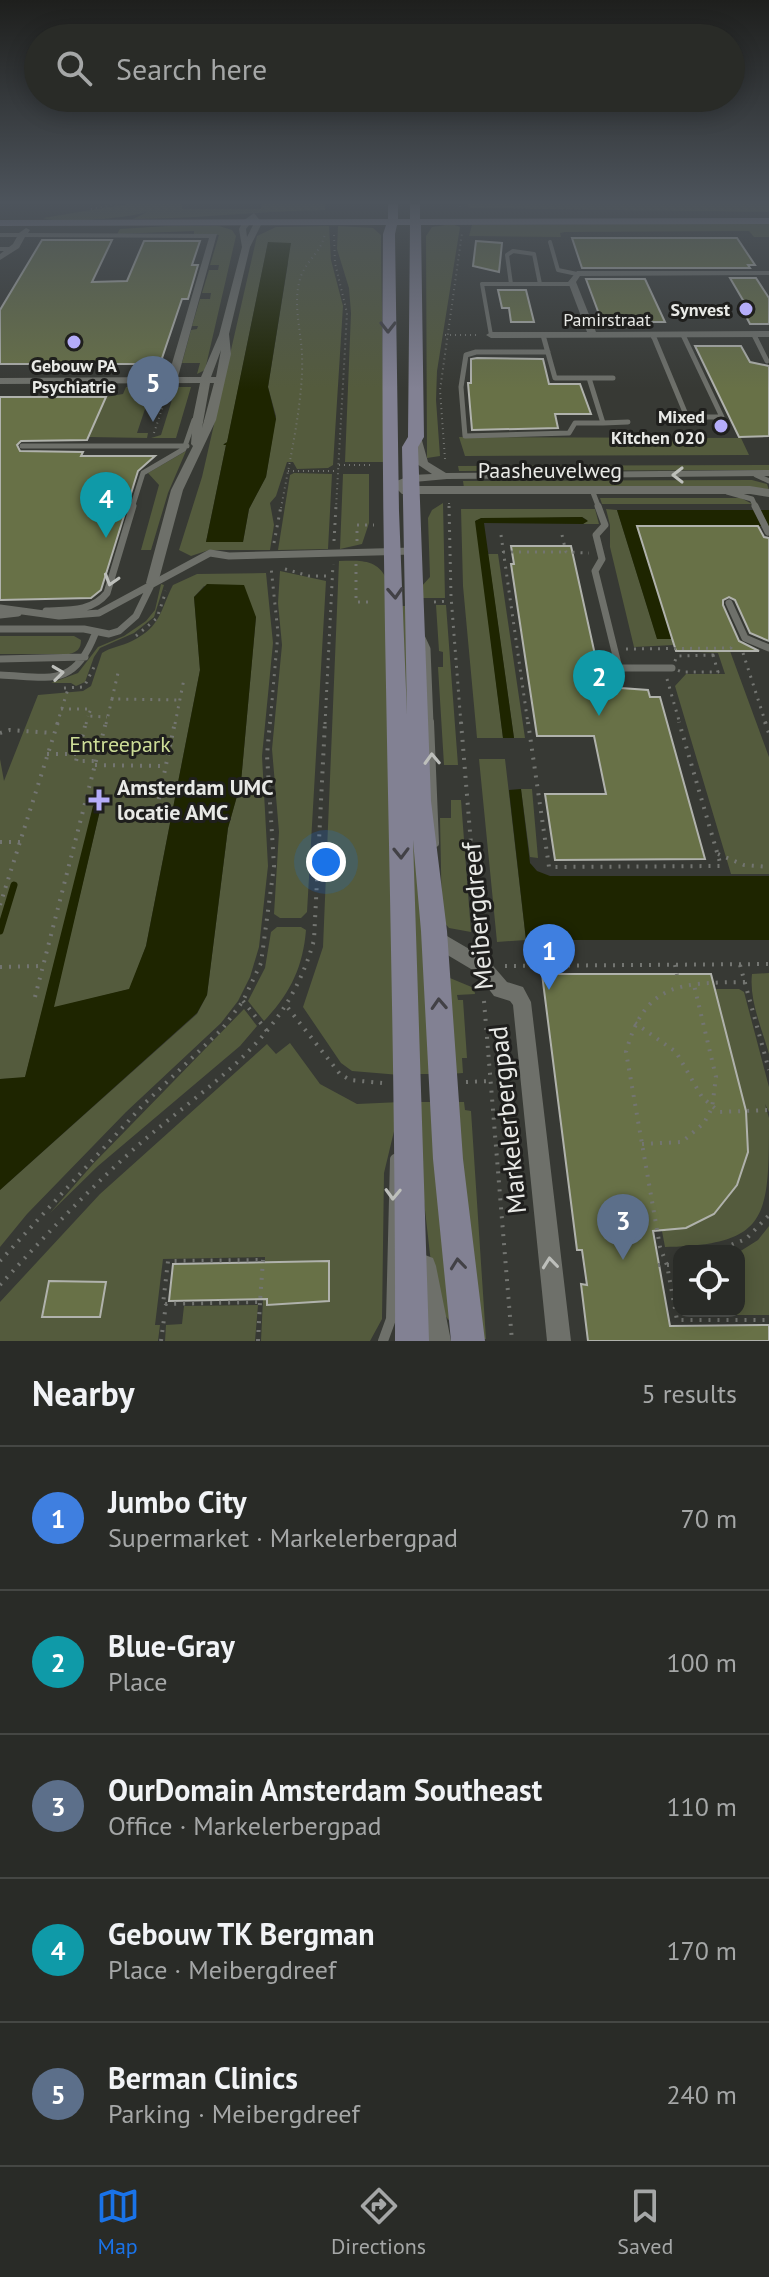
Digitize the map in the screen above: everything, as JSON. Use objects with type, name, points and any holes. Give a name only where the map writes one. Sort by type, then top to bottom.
[{"type":"main road","name":"Meibergdreef","points":[[389,264],[388,322],[401,481],[403,551],[412,1341]]},
{"type":"main road","name":"Meibergdreef","points":[[401,481],[410,447],[416,437],[415,264]]},
{"type":"main road","name":"Meibergdreef","points":[[403,551],[417,627],[420,801],[435,938],[450,1174],[468,1341]]},
{"type":"street","points":[[172,381],[206,264]]},
{"type":"street","points":[[152,583],[172,505],[194,442],[206,380],[214,352],[224,334],[242,264]]},
{"type":"street","points":[[592,334],[575,279],[769,273]]},
{"type":"street","points":[[192,446],[211,420],[226,354],[224,334]]},
{"type":"street","name":"Pamirstraat","points":[[491,335],[769,334]]},
{"type":"street","points":[[0,381],[220,380]]},
{"type":"street","name":"Paasheuvelweg","points":[[416,437],[423,464],[430,471],[769,473]]},
{"type":"street","name":"Paasheuvelweg","points":[[401,481],[446,470]]},
{"type":"street","name":"Paasheuvelweg","points":[[401,481],[449,491],[721,490],[769,493]]},
{"type":"street","name":"Markelerbergpad","points":[[435,938],[482,966],[501,989],[516,994],[522,1002],[559,1341]]},
{"type":"street","points":[[412,1216],[423,1244],[439,1341]]},
{"type":"lane","points":[[508,264],[511,284]]},
{"type":"lane","points":[[536,264],[540,284]]},
{"type":"lane","points":[[556,264],[558,270],[575,279]]},
{"type":"lane","points":[[491,335],[482,284],[540,284],[575,279]]},
{"type":"lane","points":[[652,334],[687,417],[722,417],[682,334]]},
{"type":"lane","points":[[753,334],[767,361]]},
{"type":"lane","points":[[543,335],[555,378],[613,378]]},
{"type":"lane","points":[[548,352],[476,352],[464,357],[461,387],[465,436],[569,433],[575,423],[628,422]]},
{"type":"lane","points":[[589,378],[603,423]]},
{"type":"lane","points":[[22,446],[192,446]]},
{"type":"lane","points":[[0,615],[93,607],[101,602],[107,593],[143,473],[192,446]]},
{"type":"lane","points":[[756,475],[769,481]]},
{"type":"lane","points":[[592,490],[605,525],[596,535],[602,559],[595,571],[619,668],[668,668]]},
{"type":"lane","points":[[721,490],[749,497],[768,532]]},
{"type":"lane","points":[[0,608],[59,616],[99,613],[204,555],[403,551]]},
{"type":"lane","points":[[0,629],[84,629],[95,634],[117,631],[135,621],[143,611],[152,583]]},
{"type":"lane","points":[[729,603],[745,638],[769,648]]},
{"type":"lane","points":[[0,675],[61,675],[77,668],[95,634]]},
{"type":"lane","points":[[0,659],[85,657]]},
{"type":"lane","name":"Meibergdreef","points":[[383,1341],[391,1319],[392,1192],[396,1153],[408,1119]]},
{"type":"path","points":[[0,1261],[144,1104],[222,1029],[243,1001],[265,948],[274,866],[267,755],[278,633],[271,568],[280,498],[288,471],[301,360],[296,322],[301,275],[310,264]]},
{"type":"path","points":[[0,1285],[56,1224],[267,1031],[288,1008],[307,973],[314,940],[347,313],[335,264]]},
{"type":"path","points":[[446,470],[440,390],[457,264]]},
{"type":"path","points":[[445,335],[491,335]]},
{"type":"path","points":[[154,434],[172,381]]},
{"type":"path","points":[[339,465],[401,481]]},
{"type":"path","points":[[288,471],[338,471]]},
{"type":"path","name":"Meibergdreef","points":[[449,491],[451,596],[512,1341]]},
{"type":"path","points":[[501,535],[549,867],[721,866],[668,668]]},
{"type":"path","points":[[562,535],[566,552]]},
{"type":"path","points":[[503,552],[601,553]]},
{"type":"path","points":[[271,568],[309,576],[332,576]]},
{"type":"path","points":[[614,649],[731,648],[729,643],[739,643]]},
{"type":"path","points":[[713,655],[718,672],[682,672],[668,668],[677,656],[713,655]]},
{"type":"path","points":[[745,658],[769,733]]},
{"type":"path","points":[[35,997],[118,673]]},
{"type":"path","points":[[157,808],[184,679]]},
{"type":"path","points":[[0,905],[68,689]]},
{"type":"path","points":[[112,699],[179,700]]},
{"type":"path","points":[[61,709],[91,709],[76,761],[166,766]]},
{"type":"path","points":[[88,716],[107,717]]},
{"type":"path","points":[[0,733],[10,730],[53,733]]},
{"type":"path","points":[[47,754],[78,754]]},
{"type":"path","points":[[0,842],[20,842]]},
{"type":"path","points":[[718,854],[744,865],[769,867]]},
{"type":"path","points":[[482,966],[769,964]]},
{"type":"path","points":[[675,965],[677,975]]},
{"type":"path","points":[[740,965],[769,1070]]},
{"type":"path","points":[[0,967],[43,966]]},
{"type":"path","points":[[745,982],[694,983],[667,990],[653,999],[634,1023],[626,1052],[660,1247],[667,1265],[677,1320],[769,1320]]},
{"type":"path","points":[[642,1144],[682,1142],[704,1123],[712,1108],[716,1077],[694,983]]},
{"type":"path","points":[[243,1001],[267,1031]]},
{"type":"path","points":[[288,1008],[340,1074],[350,1080]]},
{"type":"path","points":[[634,1023],[675,1053],[694,1088],[712,1108],[719,1112],[769,1110]]},
{"type":"path","points":[[734,1245],[758,1230],[769,1215]]},
{"type":"path","points":[[161,1341],[168,1261],[263,1260],[258,1341]]},
{"type":"path","points":[[658,1265],[673,1262]]},
{"type":"path","points":[[166,1304],[261,1302]]},
{"type":"green space","points":[[230,264],[205,370],[197,374],[200,363],[182,363],[191,330],[198,326],[192,326],[200,299],[210,299],[211,293],[202,293],[209,270],[218,270],[219,265],[210,265]]},
{"type":"green space","points":[[251,264],[264,264],[227,443],[224,443],[206,542],[243,542],[249,509],[266,477],[276,416],[268,387],[288,264],[332,264],[343,306],[333,465],[328,468],[297,469],[293,462],[287,462],[276,496],[270,503],[274,525],[270,550],[209,550],[191,556],[179,550],[202,477]]},
{"type":"green space","points":[[341,264],[381,264],[384,462],[345,462],[351,313],[349,288]]},
{"type":"green space","points":[[426,264],[454,264],[437,371],[440,456],[427,458]]},
{"type":"green space","points":[[126,387],[163,387],[162,391],[151,391],[137,433],[148,433],[147,438],[89,437],[106,397],[123,394]]},
{"type":"green space","points":[[176,387],[191,387],[176,438],[151,438],[161,435]]},
{"type":"green space","points":[[459,437],[741,438],[749,455],[465,456]]},
{"type":"green space","points":[[186,451],[168,493],[151,550],[141,550],[159,485],[148,473]]},
{"type":"green space","points":[[769,465],[769,470],[459,471],[458,466]]},
{"type":"green space","points":[[332,474],[328,549],[278,550],[290,475]]},
{"type":"green space","points":[[343,474],[369,474],[369,523],[362,544],[340,549]]},
{"type":"green space","points":[[752,480],[767,484],[769,490],[464,488],[463,481]]},
{"type":"green space","points":[[600,498],[741,498],[752,504],[602,504]]},
{"type":"green space","points":[[443,503],[445,598],[421,598],[421,587],[430,577],[428,518],[432,510]]},
{"type":"green space","points":[[461,509],[595,509],[599,524],[583,524],[587,520],[582,517],[476,520],[503,738],[477,738],[463,586]]},
{"type":"green space","points":[[606,509],[617,510],[657,638],[672,639],[674,645],[634,647],[610,547]]},
{"type":"green space","points":[[488,554],[498,554],[525,738],[514,738]]},
{"type":"green space","points":[[339,561],[372,564],[386,578],[400,1075],[352,1071],[341,1063],[303,1007],[323,947]]},
{"type":"green space","points":[[280,571],[326,581],[307,912],[301,918],[280,918],[274,914],[279,832],[272,749],[282,645],[278,603]]},
{"type":"green space","name":"Entreepark","points":[[266,573],[273,643],[262,756],[268,866],[259,947],[250,977],[238,1001],[221,1023],[126,1112],[27,1214],[0,1247],[0,1190],[197,1014],[207,995],[228,828],[241,782],[256,617],[204,586],[194,597],[200,670],[146,946],[130,989],[53,1008],[101,806],[94,806],[25,1078],[0,1079],[0,759],[4,781],[38,695],[83,691],[91,686],[102,653],[132,641],[149,629],[159,617],[173,585],[197,574]]},
{"type":"green space","points":[[161,584],[164,585],[154,617],[134,633],[100,648],[85,682],[76,686],[51,683],[78,673],[98,647],[124,636],[146,621],[155,610]]},
{"type":"green space","points":[[436,605],[446,605],[458,765],[444,765],[438,667],[443,667],[443,652],[439,651]]},
{"type":"green space","points":[[400,606],[412,606],[435,1074],[416,1074]]},
{"type":"green space","points":[[0,636],[74,636],[81,643],[78,650],[69,654],[0,654]]},
{"type":"green space","points":[[676,651],[730,651],[769,757],[769,874],[731,874],[675,686],[686,674],[725,674],[718,653]]},
{"type":"green space","points":[[479,759],[505,759],[526,940],[497,942]]},
{"type":"green space","points":[[521,789],[532,789],[538,858],[530,857]]},
{"type":"green space","points":[[451,800],[461,800],[471,932],[449,928],[442,920],[440,818],[451,818]]},
{"type":"green space","points":[[277,927],[301,927],[306,930],[294,979],[264,1021],[248,1001],[265,968],[271,932]]},
{"type":"green space","points":[[769,973],[769,1054],[752,994],[752,974]]},
{"type":"green space","points":[[445,976],[474,988],[475,994],[457,995],[458,1000],[463,1000],[467,1058],[462,1058],[463,1073],[451,1074]]},
{"type":"green space","points":[[702,989],[739,989],[744,992],[769,1087],[769,1112],[765,1104],[769,1118],[769,1152],[764,1202],[756,1219],[744,1231],[725,1240],[665,1247],[655,1194]]},
{"type":"green space","points":[[244,1009],[257,1026],[240,1046],[98,1166],[50,1213],[93,1164]]},
{"type":"green space","points":[[290,1043],[320,1084],[357,1104],[401,1102],[384,1173],[382,1319],[370,1341],[261,1341],[265,1257],[163,1259],[155,1325],[160,1325],[158,1341],[0,1341],[0,1302],[100,1194],[267,1044],[276,1054]]},
{"type":"green space","points":[[416,1102],[437,1102],[452,1324],[443,1313],[434,1290],[417,1139]]},
{"type":"green space","points":[[452,1102],[464,1102],[465,1110],[471,1111],[486,1339],[476,1340]]},
{"type":"green space","points":[[769,1226],[769,1315],[745,1315],[745,1248],[758,1240]]},
{"type":"green space","points":[[258,1305],[255,1341],[165,1341],[166,1325],[182,1324],[184,1306]]},
{"type":"shaded area","points":[[264,264],[288,264],[268,387],[276,419],[266,477],[249,509],[243,542],[206,542],[226,445],[223,445],[227,442]]},
{"type":"shaded area","points":[[617,510],[769,510],[769,526],[638,526],[672,639],[657,639]]},
{"type":"shaded area","points":[[582,517],[588,521],[583,524],[484,523],[514,738],[503,738],[475,521],[481,518]]},
{"type":"shaded area","points":[[207,584],[244,585],[256,617],[241,782],[228,828],[207,995],[197,1013],[0,1190],[0,1079],[25,1077],[93,806],[101,806],[54,1007],[129,989],[146,946],[200,670],[194,597]]},
{"type":"shaded area","points":[[521,789],[530,863],[537,871],[550,876],[769,876],[769,940],[526,940],[509,790]]},
{"type":"building","points":[[28,264],[101,264],[92,282],[127,281],[134,264],[198,265],[188,299],[182,299],[160,364],[0,364],[0,310]]},
{"type":"building","points":[[473,264],[500,264],[499,272]]},
{"type":"building","points":[[581,264],[755,265],[748,265],[750,268],[582,268]]},
{"type":"building","points":[[730,278],[756,278],[769,298],[769,324],[750,324],[741,307],[747,307]]},
{"type":"building","points":[[586,279],[645,279],[665,322],[602,322]]},
{"type":"building","points":[[498,290],[526,290],[534,322],[511,322],[509,308],[502,308]]},
{"type":"building","points":[[695,346],[741,346],[750,362],[769,366],[769,436],[739,437]]},
{"type":"building","points":[[471,359],[543,359],[549,384],[580,384],[591,414],[555,414],[558,428],[472,430],[468,383],[471,383]]},
{"type":"building","points":[[0,397],[106,397],[87,440],[21,441],[17,445],[20,451],[83,452],[81,456],[155,456],[138,471],[101,590],[91,598],[0,600]]},
{"type":"building","points":[[637,526],[758,526],[764,537],[769,538],[769,641],[750,633],[735,600],[729,597],[723,600],[723,605],[739,641],[759,651],[676,651]]},
{"type":"building","points":[[511,546],[571,546],[601,682],[620,682],[621,688],[648,690],[650,697],[660,697],[705,859],[555,860],[545,794],[606,794],[594,736],[537,736],[511,564],[514,564]]},
{"type":"building","points":[[542,974],[711,974],[746,1111],[748,1152],[737,1185],[714,1214],[686,1228],[653,1231],[670,1326],[769,1325],[769,1341],[588,1341],[581,1284],[587,1285],[582,1250],[577,1250]]},
{"type":"building","points":[[329,1261],[329,1301],[267,1305],[267,1299],[169,1301],[173,1264]]},
{"type":"building","points":[[49,1281],[106,1282],[100,1317],[42,1317]]},
{"type":"waterway","points":[[0,931],[14,885]]},
{"type":"place","name":"Synvest","points":[[746,309]]},
{"type":"place","name":"Gebouw PA Psychiatrie","points":[[74,342]]},
{"type":"place","name":"Berman Clinics","points":[[153,422]]},
{"type":"place","name":"Mixed Kitchen 020","points":[[721,426]]},
{"type":"place","name":"Gebouw TK Bergman","points":[[106,538]]},
{"type":"place","name":"Blue-Gray","points":[[599,716]]},
{"type":"place","name":"Amsterdam UMC locatie AMC","points":[[99,800]]},
{"type":"place","name":"Jumbo City","points":[[549,990]]},
{"type":"place","name":"OurDomain Amsterdam Southeast","points":[[623,1260]]}]
